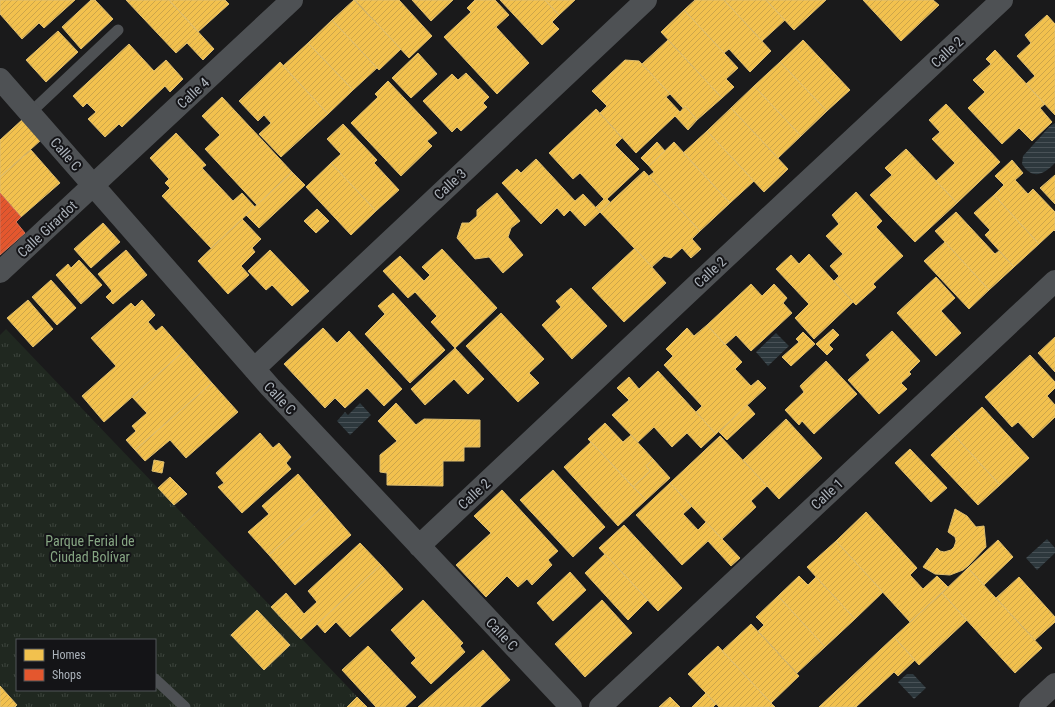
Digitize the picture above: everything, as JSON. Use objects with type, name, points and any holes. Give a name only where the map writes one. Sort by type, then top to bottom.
[{"type":"street","name":"Calle 4","points":[[94,186],[292,0]]},
{"type":"street","name":"Calle 3","points":[[254,369],[646,0]]},
{"type":"street","name":"Calle 2","points":[[419,546],[720,262],[1002,0]]},
{"type":"street","name":"Calle C","points":[[0,79],[254,369],[571,707]]},
{"type":"street","name":"Calle Girardot","points":[[0,272],[94,186]]},
{"type":"street","name":"Calle 1","points":[[600,707],[1055,281]]},
{"type":"street","points":[[1030,707],[1055,684]]},
{"type":"lane","points":[[30,113],[118,30]]},
{"type":"lane","points":[[156,680],[185,707]]},
{"type":"green space","name":"Parque Ferial de Ciudad Bolívar","points":[[6,329],[367,707],[0,707],[0,335]]},
{"type":"shaded area","points":[[1055,123],[1055,163],[1043,173],[1030,173],[1022,164],[1023,156],[1050,126]]},
{"type":"shaded area","points":[[776,333],[789,346],[768,366],[756,352]]},
{"type":"shaded area","points":[[360,403],[371,415],[350,435],[337,421],[345,412],[348,415]]},
{"type":"shaded area","points":[[1047,539],[1055,548],[1055,553],[1037,570],[1026,558]]},
{"type":"shaded area","points":[[907,674],[913,674],[926,688],[914,699],[898,682]]},
{"type":"building: Homes","points":[[0,0],[75,0],[44,28],[39,23],[22,39],[0,14]]},
{"type":"building: Homes","points":[[91,0],[95,0],[113,19],[81,49],[62,27]]},
{"type":"building: Homes","points":[[126,0],[169,0],[214,49],[203,60],[187,43],[176,53]]},
{"type":"building: Homes","points":[[169,0],[225,0],[229,4],[198,32]]},
{"type":"building: Homes","points":[[354,0],[401,49],[379,70],[332,20]]},
{"type":"building: Homes","points":[[355,0],[399,0],[432,36],[409,58]]},
{"type":"building: Homes","points":[[412,0],[453,0],[431,21]]},
{"type":"building: Homes","points":[[475,0],[495,0],[509,15],[496,27],[529,63],[497,94],[444,37],[471,12],[467,8]]},
{"type":"building: Homes","points":[[500,0],[545,0],[559,15],[552,22],[559,29],[542,45]]},
{"type":"building: Homes","points":[[545,0],[575,0],[559,15]]},
{"type":"building: Homes","points":[[695,0],[724,0],[771,51],[750,72],[729,49],[724,53],[684,10]]},
{"type":"building: Homes","points":[[724,0],[766,0],[785,20],[762,41]]},
{"type":"building: Homes","points":[[766,0],[826,0],[794,30]]},
{"type":"building: Homes","points":[[863,0],[933,0],[939,5],[901,41]]},
{"type":"building: Homes","points":[[684,10],[738,68],[726,79],[734,87],[722,98],[661,32]]},
{"type":"building: Homes","points":[[1047,15],[1055,24],[1055,115],[1026,84],[1035,76],[1017,56],[1031,43],[1025,35]]},
{"type":"building: Homes","points":[[332,20],[377,68],[353,90],[308,43]]},
{"type":"building: Homes","points":[[58,31],[78,52],[46,82],[26,60]]},
{"type":"building: Homes","points":[[668,40],[722,98],[697,120],[685,106],[683,108],[642,64]]},
{"type":"building: Homes","points":[[803,40],[850,90],[827,111],[780,62]]},
{"type":"building: Homes","points":[[308,43],[353,90],[328,114],[283,66]]},
{"type":"building: Homes","points":[[129,44],[154,71],[166,60],[183,79],[170,92],[165,86],[122,127],[119,124],[105,137],[88,119],[96,112],[87,103],[83,107],[73,96]]},
{"type":"building: Homes","points":[[995,50],[1045,104],[1040,108],[1052,122],[1032,141],[1019,128],[1002,144],[968,108],[985,92],[973,80],[991,64],[986,59]]},
{"type":"building: Homes","points":[[418,53],[437,74],[411,98],[392,78]]},
{"type":"building: Homes","points":[[625,60],[639,61],[670,94],[666,97],[680,112],[685,106],[697,120],[688,130],[675,116],[636,153],[600,113],[607,106],[592,91]]},
{"type":"building: Homes","points":[[280,62],[328,114],[281,157],[259,134],[271,123],[264,115],[258,121],[239,101]]},
{"type":"building: Homes","points":[[780,62],[827,111],[801,136],[754,86]]},
{"type":"building: Homes","points":[[466,73],[489,97],[483,103],[487,107],[461,131],[457,127],[452,132],[423,101],[452,74],[458,80]]},
{"type":"building: Homes","points":[[388,81],[437,133],[427,141],[432,146],[401,176],[351,123],[378,97],[375,94]]},
{"type":"building: Homes","points":[[754,86],[801,136],[778,158],[731,108]]},
{"type":"building: Homes","points":[[222,97],[292,172],[257,205],[205,149],[220,135],[202,116]]},
{"type":"building: Homes","points":[[946,104],[1000,162],[957,203],[936,181],[955,163],[932,139],[940,132],[929,120]]},
{"type":"building: Homes","points":[[731,108],[788,169],[764,192],[707,131]]},
{"type":"building: Homes","points":[[596,109],[622,138],[615,145],[639,169],[607,199],[610,202],[600,212],[596,207],[604,199],[580,173],[573,179],[549,153]]},
{"type":"building: Homes","points":[[23,119],[41,140],[0,177],[0,140]]},
{"type":"building: Homes","points":[[343,124],[377,160],[374,163],[399,190],[376,211],[331,163],[341,154],[327,139]]},
{"type":"building: Homes","points":[[707,131],[754,181],[730,203],[683,153]]},
{"type":"building: Homes","points":[[176,133],[206,165],[202,168],[233,201],[242,193],[255,207],[211,248],[162,196],[170,188],[165,183],[169,179],[150,158]]},
{"type":"building: Homes","points":[[657,142],[665,151],[649,166],[641,158]]},
{"type":"building: Homes","points":[[674,142],[730,203],[700,231],[649,176],[654,172],[649,166]]},
{"type":"building: Homes","points":[[906,149],[957,203],[915,242],[870,195],[892,175],[885,168]]},
{"type":"building: Homes","points":[[31,150],[60,183],[21,217],[0,193],[0,177]]},
{"type":"building: Homes","points":[[536,159],[575,201],[583,194],[600,212],[585,226],[570,210],[564,216],[557,208],[541,224],[502,183],[517,169],[521,173]]},
{"type":"building: Homes","points":[[1012,160],[1023,173],[1015,180],[1028,194],[1033,189],[1055,212],[1055,231],[1054,230],[1039,244],[994,195],[1004,185],[995,176]]},
{"type":"building: Homes","points":[[331,163],[376,211],[351,235],[306,187]]},
{"type":"building: Homes","points":[[644,171],[700,231],[692,239],[701,249],[691,258],[682,248],[671,258],[664,256],[652,267],[600,212]]},
{"type":"building: Homes","points":[[292,172],[305,185],[259,228],[246,215]]},
{"type":"building: Homes","points":[[1055,175],[1055,204],[1040,188]]},
{"type":"building: Homes","points":[[856,192],[882,221],[876,227],[903,256],[873,284],[876,287],[856,305],[834,281],[839,276],[830,266],[843,254],[826,236],[839,224],[832,215]]},
{"type":"building: Homes","points":[[497,193],[520,221],[511,228],[508,237],[523,255],[503,273],[489,257],[475,259],[457,238],[462,223],[469,223],[477,216],[477,210]]},
{"type":"building: Homes","points":[[994,195],[1039,244],[1014,267],[985,235],[990,230],[974,213]]},
{"type":"building: Homes","points":[[317,209],[329,221],[316,233],[304,221]]},
{"type":"building: Homes","points":[[956,212],[995,254],[999,251],[1014,267],[989,290],[935,231]]},
{"type":"building: Homes","points":[[242,219],[261,239],[252,248],[255,252],[241,266],[249,275],[228,294],[198,261]]},
{"type":"building: Homes","points":[[103,223],[120,242],[91,268],[74,249]]},
{"type":"building: Homes","points":[[945,242],[989,290],[969,309],[924,261]]},
{"type":"building: Homes","points":[[635,248],[666,283],[624,322],[592,288]]},
{"type":"building: Homes","points":[[442,249],[497,308],[455,348],[431,322],[437,316],[415,292],[408,298],[383,271],[400,256],[424,281],[430,275],[422,267]]},
{"type":"building: Homes","points":[[126,250],[147,275],[113,304],[106,297],[112,291],[98,274]]},
{"type":"building: Homes","points":[[270,250],[309,291],[292,306],[272,285],[266,290],[248,271]]},
{"type":"building: Homes","points":[[809,254],[853,302],[814,339],[795,318],[809,304],[776,269],[791,255],[799,264]]},
{"type":"building: Homes","points":[[79,260],[102,285],[81,304],[56,275],[68,264],[71,268]]},
{"type":"building: Homes","points":[[936,277],[955,298],[941,311],[961,333],[936,356],[897,313]]},
{"type":"building: Homes","points":[[51,280],[76,308],[57,325],[32,297]]},
{"type":"building: Homes","points":[[751,284],[762,296],[774,284],[787,298],[783,303],[792,313],[751,351],[736,335],[725,345],[707,325]]},
{"type":"building: Homes","points":[[571,288],[607,326],[572,359],[542,325],[561,307],[556,301]]},
{"type":"building: Homes","points":[[393,293],[445,350],[410,383],[365,334],[385,314],[378,306]]},
{"type":"building: Homes","points":[[28,300],[53,329],[33,347],[7,318]]},
{"type":"building: Homes","points":[[142,300],[155,315],[148,322],[156,331],[162,326],[184,351],[104,422],[82,396],[116,366],[91,338],[131,303],[135,307]]},
{"type":"building: Homes","points":[[501,313],[544,359],[529,373],[539,383],[518,402],[466,346]]},
{"type":"building: Homes","points":[[707,325],[742,362],[735,369],[751,386],[758,380],[766,388],[716,434],[696,412],[702,406],[664,365],[673,356],[666,349],[687,328],[694,336]]},
{"type":"building: Homes","points":[[323,328],[337,343],[349,331],[402,389],[384,406],[367,388],[345,408],[335,398],[325,408],[284,364]]},
{"type":"building: Homes","points":[[833,329],[839,335],[829,345],[833,349],[827,355],[816,344]]},
{"type":"building: Homes","points":[[892,331],[920,361],[909,372],[911,374],[901,383],[907,389],[879,414],[848,380],[870,360],[866,355]]},
{"type":"building: Homes","points":[[803,332],[815,344],[791,366],[782,357],[799,342],[796,339]]},
{"type":"building: Homes","points":[[1055,337],[1055,372],[1038,353]]},
{"type":"building: Homes","points":[[455,348],[484,379],[468,394],[454,379],[425,405],[411,389]]},
{"type":"building: Homes","points":[[184,351],[212,383],[135,450],[126,440],[136,431],[132,426],[147,413],[132,397]]},
{"type":"building: Homes","points":[[1030,355],[1055,382],[1055,388],[1047,396],[1055,405],[1055,417],[1033,438],[1018,422],[1012,427],[985,397]]},
{"type":"building: Homes","points":[[826,361],[857,394],[814,434],[802,421],[799,425],[785,410],[804,392],[800,386]]},
{"type":"building: Homes","points":[[658,371],[716,434],[701,448],[687,433],[672,447],[654,427],[638,442],[612,415],[629,400],[617,388],[629,377],[639,389]]},
{"type":"building: Homes","points":[[212,383],[238,412],[186,458],[170,440],[145,461],[135,450]]},
{"type":"building: Homes","points":[[396,403],[416,425],[424,419],[480,420],[480,447],[464,447],[464,461],[443,461],[443,486],[387,485],[387,473],[380,472],[380,455],[397,441],[378,421]]},
{"type":"building: Homes","points":[[747,405],[755,414],[727,440],[719,432]]},
{"type":"building: Homes","points":[[982,407],[1029,458],[1000,485],[953,434]]},
{"type":"building: Homes","points":[[786,419],[822,458],[779,499],[743,460]]},
{"type":"building: Homes","points":[[605,423],[623,442],[631,435],[653,459],[646,466],[650,471],[633,487],[588,439]]},
{"type":"building: Homes","points":[[260,433],[273,448],[279,443],[291,457],[286,463],[291,469],[242,513],[218,487],[224,483],[216,473]]},
{"type":"building: Homes","points":[[953,434],[1000,485],[978,505],[931,455]]},
{"type":"building: Homes","points":[[720,436],[767,486],[751,501],[756,507],[722,539],[670,483]]},
{"type":"building: Homes","points":[[591,442],[646,500],[618,526],[564,467]]},
{"type":"building: Homes","points":[[910,449],[947,488],[931,502],[895,463]]},
{"type":"building: Homes","points":[[653,459],[670,478],[646,500],[633,487],[650,471],[646,466]]},
{"type":"building: Homes","points":[[154,460],[164,462],[162,473],[152,471]]},
{"type":"building: Homes","points":[[553,470],[605,527],[573,557],[520,500]]},
{"type":"building: Homes","points":[[298,474],[325,505],[269,555],[248,532],[269,514],[262,506]]},
{"type":"building: Homes","points":[[170,477],[187,494],[174,505],[158,488]]},
{"type":"building: Homes","points":[[670,483],[692,506],[683,514],[698,530],[706,522],[740,558],[731,566],[708,541],[682,565],[636,515]]},
{"type":"building: Homes","points":[[502,490],[558,551],[548,560],[552,565],[532,585],[527,579],[518,587],[507,576],[486,597],[456,565],[491,533],[474,516]]},
{"type":"building: Homes","points":[[325,505],[351,535],[295,585],[269,555]]},
{"type":"building: Homes","points":[[955,509],[967,516],[976,527],[984,526],[986,547],[963,570],[950,575],[935,574],[923,567],[937,548],[944,552],[951,550],[954,547],[956,541],[955,537],[948,532]]},
{"type":"building: Homes","points":[[866,512],[917,568],[910,575],[923,589],[937,576],[948,587],[910,622],[836,541]]},
{"type":"building: Homes","points":[[624,525],[682,588],[658,611],[599,548]]},
{"type":"building: Homes","points":[[998,540],[1013,557],[984,585],[968,568]]},
{"type":"building: Homes","points":[[836,541],[883,592],[855,619],[807,567]]},
{"type":"building: Homes","points":[[360,543],[381,565],[301,639],[271,607],[286,593],[304,614],[317,602],[308,591]]},
{"type":"building: Homes","points":[[605,554],[648,600],[628,620],[585,573]]},
{"type":"building: Homes","points":[[381,565],[403,589],[350,637],[336,622],[325,633],[317,624]]},
{"type":"building: Homes","points":[[968,568],[1042,648],[1015,673],[942,593]]},
{"type":"building: Homes","points":[[570,572],[586,590],[553,621],[537,603]]},
{"type":"building: Homes","points":[[799,576],[808,585],[816,577],[855,619],[825,647],[778,596]]},
{"type":"building: Homes","points":[[1019,577],[1055,617],[1055,622],[1035,640],[996,598]]},
{"type":"building: Homes","points":[[942,593],[967,620],[919,665],[894,637]]},
{"type":"building: Homes","points":[[778,596],[825,647],[797,673],[758,631],[764,625],[756,617]]},
{"type":"building: Homes","points":[[423,600],[463,643],[460,646],[465,652],[431,684],[411,663],[416,658],[391,630]]},
{"type":"building: Homes","points":[[602,600],[632,633],[585,677],[555,644]]},
{"type":"building: Homes","points":[[257,610],[290,645],[264,670],[231,635]]},
{"type":"building: Homes","points":[[751,624],[799,676],[771,703],[722,651]]},
{"type":"building: Homes","points":[[894,637],[915,660],[898,676],[894,672],[856,707],[819,707]]},
{"type":"building: Homes","points":[[368,646],[416,697],[405,707],[376,707],[342,670]]},
{"type":"building: Homes","points":[[718,646],[775,707],[719,707],[688,674]]},
{"type":"building: Homes","points":[[483,650],[510,680],[480,707],[418,707]]},
{"type":"building: Homes","points":[[0,686],[17,705],[15,707],[0,707]]},
{"type":"building: Homes","points":[[706,693],[716,704],[713,707],[692,707]]},
{"type":"building: Homes","points":[[357,697],[367,707],[347,707]]},
{"type":"building: Homes","points":[[670,697],[680,707],[659,707]]},
{"type":"building: Shops","points":[[0,193],[21,217],[16,222],[25,233],[0,255]]}]
